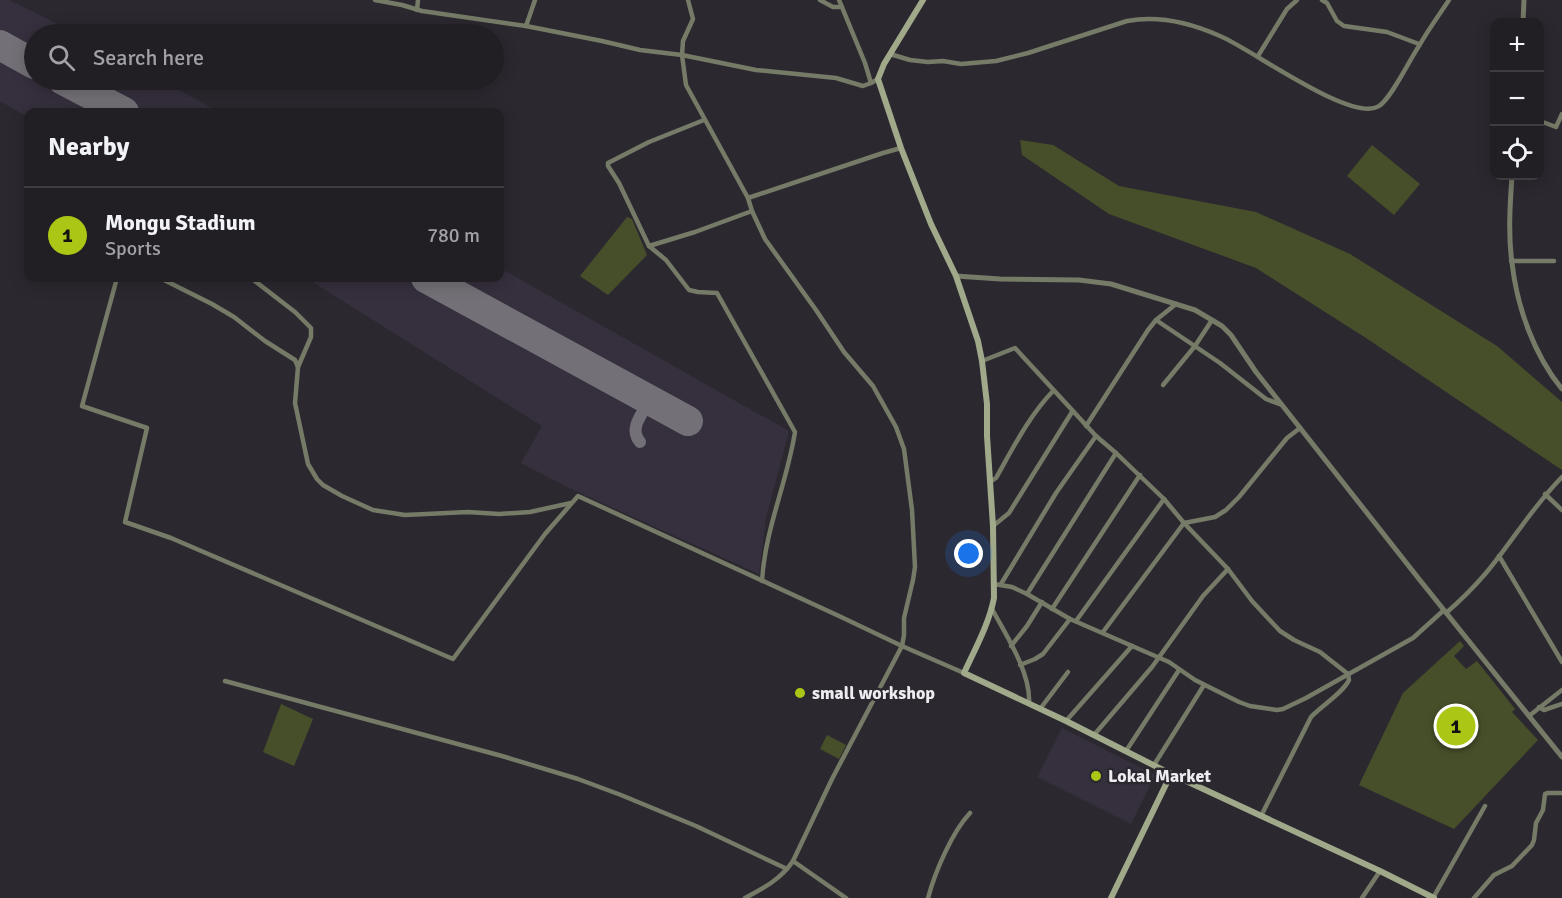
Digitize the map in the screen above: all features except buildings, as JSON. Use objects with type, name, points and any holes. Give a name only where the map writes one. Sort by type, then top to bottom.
[{"type":"main road","points":[[923,0],[890,54],[878,79],[901,148],[931,224],[956,276],[978,341],[982,362],[987,404],[989,482],[998,584],[992,609],[964,673],[1433,898]]},
{"type":"main road","points":[[1111,898],[1171,774]]},
{"type":"street","points":[[375,0],[417,10],[526,26],[602,40],[640,50],[682,55],[756,70],[836,78],[863,86],[872,84],[878,79]]},
{"type":"street","points":[[417,10],[418,0]]},
{"type":"street","points":[[526,26],[535,0]]},
{"type":"street","points":[[688,0],[693,19],[683,41],[682,55],[686,85],[748,198],[765,239],[844,352],[873,386],[896,427],[904,449],[912,510],[915,567],[904,618],[902,646],[832,778],[793,861],[773,883],[745,898]]},
{"type":"street","points":[[819,0],[832,7],[842,7]]},
{"type":"street","points":[[839,0],[872,84]]},
{"type":"street","points":[[1258,56],[1287,9],[1297,0]]},
{"type":"street","points":[[1322,0],[1327,3],[1337,21],[1344,26],[1387,33],[1419,44]]},
{"type":"street","points":[[890,54],[928,62],[943,61],[961,64],[996,61],[1028,53],[1119,23],[1139,19],[1184,23],[1220,36],[1310,88],[1340,101],[1370,110],[1382,104],[1449,0]]},
{"type":"street","points":[[1523,18],[1524,0]]},
{"type":"street","points":[[1556,127],[1562,114]]},
{"type":"street","points":[[704,120],[649,142],[608,163],[608,166],[626,197],[649,246],[666,260],[689,290],[717,293],[795,432],[792,453],[769,532],[762,581]]},
{"type":"street","points":[[1544,123],[1562,130]]},
{"type":"street","points":[[748,198],[901,148]]},
{"type":"street","points":[[1512,180],[1511,261],[1515,281],[1533,344],[1547,370],[1562,389]]},
{"type":"street","points":[[649,246],[752,211]]},
{"type":"street","points":[[1511,261],[1554,261]]},
{"type":"street","points":[[956,276],[1093,281],[1111,284],[1195,310],[1222,326],[1445,612],[1562,757]]},
{"type":"street","points":[[116,282],[82,406],[147,428],[125,522],[181,542],[453,659],[545,534],[578,496],[964,673]]},
{"type":"street","points":[[168,282],[234,317],[265,341],[292,357],[298,367]]},
{"type":"street","points":[[256,282],[301,317],[311,328],[311,337],[298,367],[295,402],[308,464],[323,484],[373,510],[405,515],[530,512],[571,503]]},
{"type":"street","points":[[1086,426],[1156,320],[1176,304]]},
{"type":"street","points":[[1156,320],[1266,399],[1282,405]]},
{"type":"street","points":[[1163,385],[1195,346],[1212,320]]},
{"type":"street","points":[[982,362],[1015,348],[1072,412],[1164,499],[1228,569],[1252,601],[1280,631],[1320,652],[1348,674]]},
{"type":"street","points":[[989,482],[996,478],[1029,421],[1053,391]]},
{"type":"street","points":[[993,526],[1009,513],[1072,412]]},
{"type":"street","points":[[1103,633],[1184,523],[1215,517],[1226,510],[1287,438],[1300,428]]},
{"type":"street","points":[[1096,436],[1056,493],[998,584],[1012,586],[1070,619],[1158,658],[1204,685],[1250,706],[1277,710],[1283,710],[1413,638],[1445,612],[1468,592],[1499,556],[1545,494],[1562,477]]},
{"type":"street","points":[[1027,594],[1116,453]]},
{"type":"street","points":[[1053,609],[1140,475]]},
{"type":"street","points":[[1545,494],[1562,510]]},
{"type":"street","points":[[1076,621],[1164,499]]},
{"type":"street","points":[[1499,556],[1562,662]]},
{"type":"street","points":[[1094,735],[1158,658],[1203,596],[1228,569]]},
{"type":"street","points":[[1011,646],[1042,602]]},
{"type":"street","points":[[992,609],[1020,664],[1030,695],[1029,703]]},
{"type":"street","points":[[1020,664],[1043,654],[1070,619]]},
{"type":"street","points":[[1066,720],[1132,646]]},
{"type":"street","points":[[1126,751],[1179,670]]},
{"type":"street","points":[[1040,709],[1068,672]]},
{"type":"street","points":[[1261,816],[1311,717],[1343,689],[1348,680],[1348,674]]},
{"type":"street","points":[[225,681],[502,756],[578,780],[679,819],[787,869]]},
{"type":"street","points":[[1154,765],[1204,685]]},
{"type":"street","points":[[1529,716],[1562,690]]},
{"type":"street","points":[[1539,707],[1544,710],[1562,704]]},
{"type":"street","points":[[1474,898],[1494,875],[1512,866],[1532,845],[1536,823],[1543,810],[1545,794],[1562,793]]},
{"type":"street","points":[[1433,898],[1485,806]]},
{"type":"street","points":[[928,898],[948,849],[961,823],[970,813]]},
{"type":"street","points":[[793,861],[846,898]]},
{"type":"street","points":[[1362,898],[1380,871]]},
{"type":"shaded area","points":[[0,0],[9,0],[58,24],[24,24],[24,90],[179,90],[212,108],[24,108],[24,115],[0,101]]},
{"type":"shaded area","points":[[504,270],[789,431],[766,518],[759,574],[569,488],[521,463],[542,426],[312,282],[504,282]]},
{"type":"shaded area","name":"Lokal Market","points":[[1062,728],[1155,775],[1131,824],[1037,777]]},
{"type":"green space","points":[[1020,140],[1053,145],[1119,186],[1256,212],[1350,254],[1497,346],[1562,402],[1562,470],[1366,338],[1256,268],[1109,214],[1022,155]]},
{"type":"green space","points":[[1372,145],[1420,184],[1394,215],[1347,176]]},
{"type":"green space","points":[[627,217],[632,219],[647,255],[608,295],[580,276]]},
{"type":"green space","points":[[1460,641],[1464,646],[1454,656],[1466,669],[1477,661],[1515,709],[1512,712],[1538,740],[1454,829],[1359,785],[1403,693]]},
{"type":"green space","points":[[281,704],[313,719],[294,766],[263,752]]},
{"type":"green space","points":[[827,735],[846,745],[839,759],[820,749]]},
{"type":"taxiway","points":[[640,442],[636,426],[650,400]]},
{"type":"runway","points":[[0,45],[24,58]]},
{"type":"runway","points":[[82,90],[116,108]]},
{"type":"runway","points":[[433,282],[688,421]]},
{"type":"place","name":"small workshop","points":[[800,693]]},
{"type":"place","name":"Mongu Stadium","points":[[1456,726]]},
{"type":"place","name":"Lokal Market","points":[[1096,776]]}]
